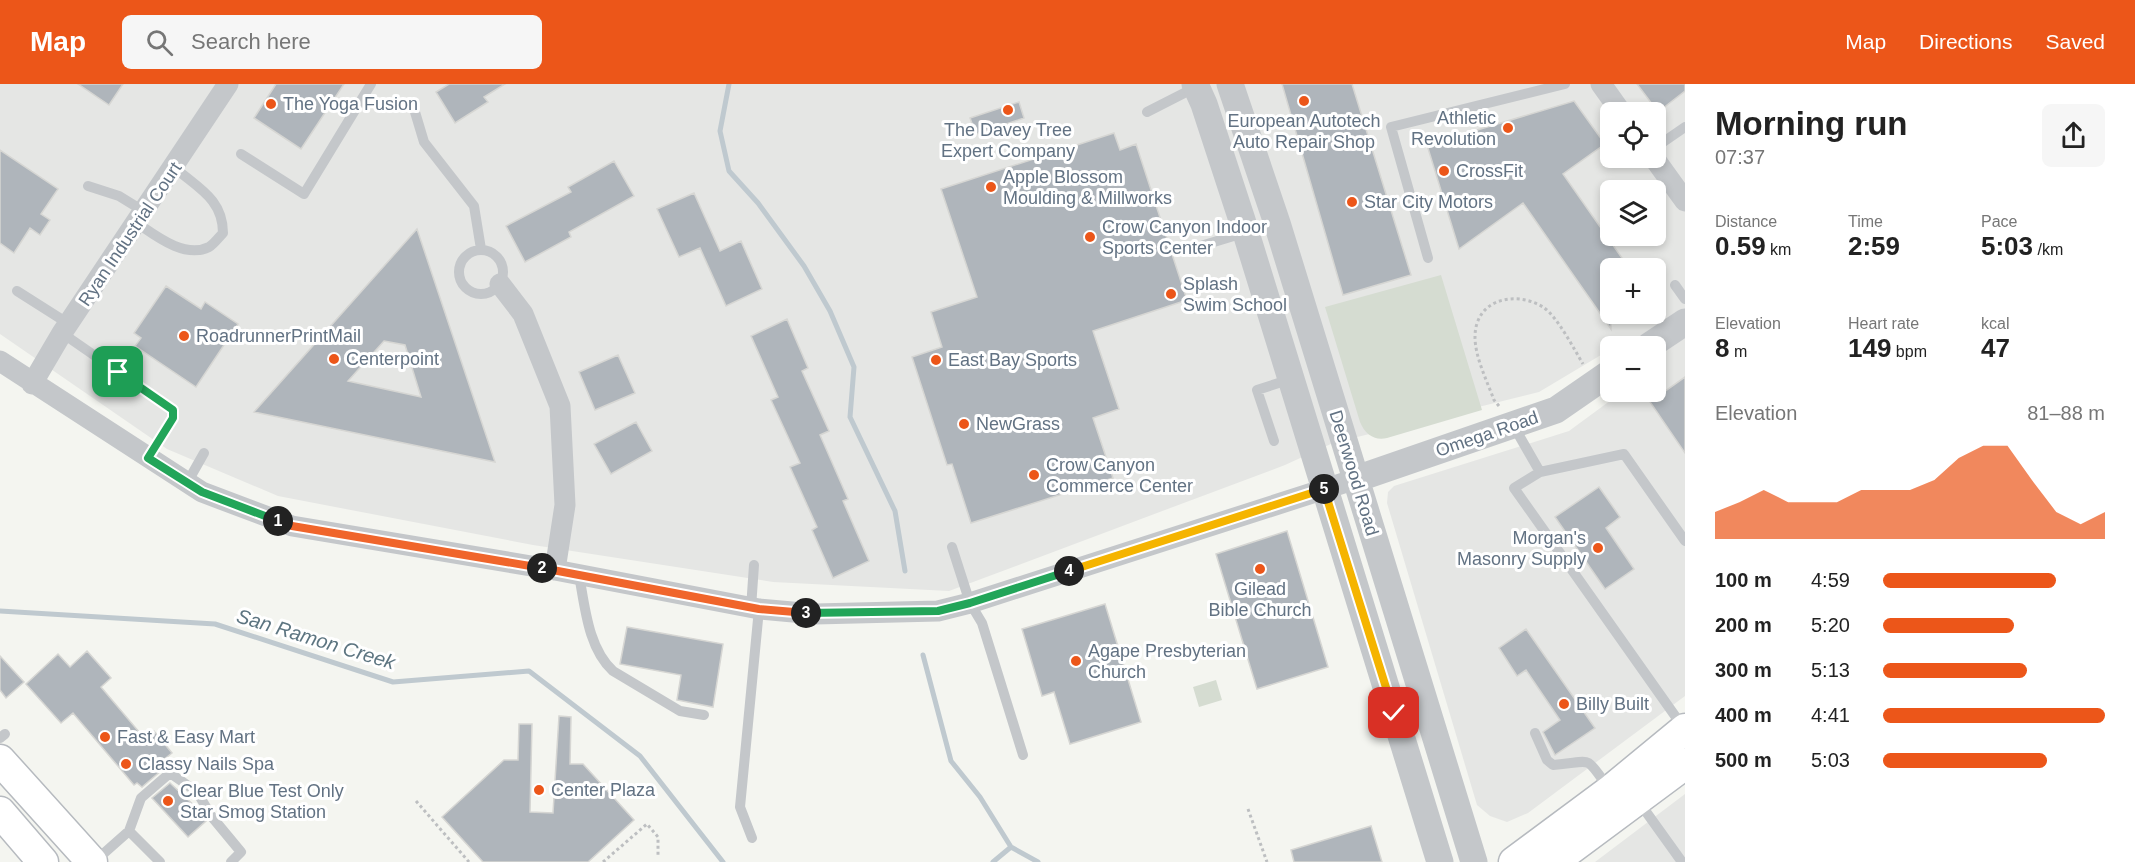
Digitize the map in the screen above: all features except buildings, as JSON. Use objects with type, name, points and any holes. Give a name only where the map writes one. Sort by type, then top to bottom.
[{"type":"main road","points":[[1553,862],[1624,795],[1685,729]]},
{"type":"main road","points":[[2,744],[93,862]]},
{"type":"main road","points":[[1514,862],[1624,795],[1685,764]]},
{"type":"main road","points":[[0,812],[43,862]]},
{"type":"street","name":"Ryan Industrial Court","points":[[32,384],[228,84]]},
{"type":"street","name":"Deerwood Road","points":[[1230,84],[1276,223],[1474,862]]},
{"type":"street","points":[[1601,84],[1614,102]]},
{"type":"street","name":"Deerwood Road","points":[[1196,86],[1204,104],[1245,232],[1440,862]]},
{"type":"street","points":[[1661,168],[1685,201]]},
{"type":"street","points":[[500,284],[523,314],[560,406],[565,505],[555,570]]},
{"type":"street","points":[[1664,336],[1685,322]]},
{"type":"street","points":[[0,362],[202,492],[292,526],[555,570],[755,608],[815,614],[938,611],[970,603],[1356,479]]},
{"type":"street","name":"Omega Road","points":[[1356,479],[1556,410],[1600,380]]},
{"type":"lane","points":[[241,154],[304,194],[371,84]]},
{"type":"lane","points":[[1428,258],[1391,127],[1565,84]]},
{"type":"lane","points":[[1147,112],[1196,86]]},
{"type":"lane","points":[[415,112],[424,142],[474,206],[481,249]]},
{"type":"lane","points":[[1666,140],[1685,127]]},
{"type":"lane","points":[[88,186],[118,196],[164,241],[187,249],[209,247],[224,233],[224,219],[217,204],[175,168]]},
{"type":"lane","points":[[1191,249],[1276,223]]},
{"type":"lane","points":[[481,249],[499,258],[504,271],[500,284],[489,292],[476,294],[464,286],[459,273],[463,259],[468,254],[481,249]]},
{"type":"lane","points":[[1675,285],[1685,298]]},
{"type":"lane","points":[[17,291],[173,410],[173,418],[148,458]]},
{"type":"lane","points":[[1274,441],[1257,390],[1291,379]]},
{"type":"lane","points":[[1513,425],[1540,472]]},
{"type":"lane","points":[[187,483],[204,453]]},
{"type":"lane","points":[[1685,541],[1624,454],[1540,472],[1514,488],[1685,729]]},
{"type":"lane","points":[[952,547],[970,603],[982,623],[1023,755]]},
{"type":"lane","points":[[752,838],[740,807],[755,608],[754,565]]},
{"type":"lane","points":[[579,575],[588,625],[604,664],[680,711],[704,715]]},
{"type":"lane","points":[[1535,733],[1547,760],[1553,765],[1583,760],[1590,762],[1624,795],[1682,862]]},
{"type":"lane","points":[[93,862],[129,831],[141,798],[170,773],[197,792],[212,817],[241,852],[231,862]]},
{"type":"lane","points":[[129,831],[160,862]]},
{"type":"path","points":[[1513,425],[1494,400],[1475,338],[1479,320],[1487,307],[1501,298],[1522,298],[1545,308],[1600,374]]},
{"type":"path","points":[[416,801],[470,862]]},
{"type":"path","points":[[1248,809],[1267,862]]},
{"type":"path","points":[[603,862],[646,824],[658,837],[658,855]]},
{"type":"shaded area","points":[[0,84],[1685,84],[1685,696],[1528,813],[1507,822],[1490,816],[1477,805],[1387,503],[1388,492],[1394,486],[1569,431],[1608,402],[1666,402],[1666,336],[1600,336],[1600,356],[1539,392],[1333,443],[1285,465],[949,591],[773,582],[533,545],[278,496],[167,449],[0,334]]},
{"type":"shaded area","points":[[1441,275],[1482,410],[1387,438],[1374,437],[1364,430],[1360,422],[1325,307]]},
{"type":"shaded area","points":[[1216,680],[1222,700],[1199,707],[1193,687]]},
{"type":"shaded area","points":[[1685,794],[1685,862],[1595,862]]},
{"type":"waterway","points":[[729,84],[720,131],[729,171],[758,203],[804,266],[830,311],[854,367],[850,417],[895,511],[905,571]]},
{"type":"waterway","name":"San Ramon Creek","points":[[0,611],[215,624],[393,682],[529,671],[640,756],[723,862]]},
{"type":"waterway","points":[[923,655],[951,761],[980,797],[1011,847]]},
{"type":"waterway","name":"San Ramon Creek","points":[[993,862],[1011,847],[1038,862]]},
{"type":"place","name":"European Autotech Auto Repair Shop","points":[[1304,101]]},
{"type":"place","name":"The Yoga Fusion","points":[[271,104]]},
{"type":"place","name":"The Davey Tree Expert Company","points":[[1008,110]]},
{"type":"place","name":"Athletic Revolution","points":[[1508,128]]},
{"type":"place","name":"CrossFit","points":[[1444,171]]},
{"type":"place","name":"Apple Blossom Moulding & Millworks","points":[[991,187]]},
{"type":"place","name":"Star City Motors","points":[[1352,202]]},
{"type":"place","name":"Crow Canyon Indoor Sports Center","points":[[1090,237]]},
{"type":"place","name":"Splash Swim School","points":[[1171,294]]},
{"type":"place","name":"RoadrunnerPrintMail","points":[[184,336]]},
{"type":"place","name":"Centerpoint","points":[[334,359]]},
{"type":"place","name":"East Bay Sports","points":[[936,360]]},
{"type":"place","name":"NewGrass","points":[[964,424]]},
{"type":"place","name":"Crow Canyon Commerce Center","points":[[1034,475]]},
{"type":"place","name":"Morgan's Masonry Supply","points":[[1598,548]]},
{"type":"place","name":"Gilead Bible Church","points":[[1260,569]]},
{"type":"place","name":"Agape Presbyterian Church","points":[[1076,661]]},
{"type":"place","name":"Billy Built","points":[[1564,704]]},
{"type":"place","name":"Fast & Easy Mart","points":[[105,737]]},
{"type":"place","name":"Classy Nails Spa","points":[[126,764]]},
{"type":"place","name":"Center Plaza","points":[[539,790]]},
{"type":"place","name":"Clear Blue Test Only Star Smog Station","points":[[168,801]]},
{"type":"route","points":[[118,372],[173,410],[173,418],[148,458],[202,492],[292,526],[555,570],[759,609],[815,614],[938,611],[970,603],[1325,489],[1394,713]]}]
